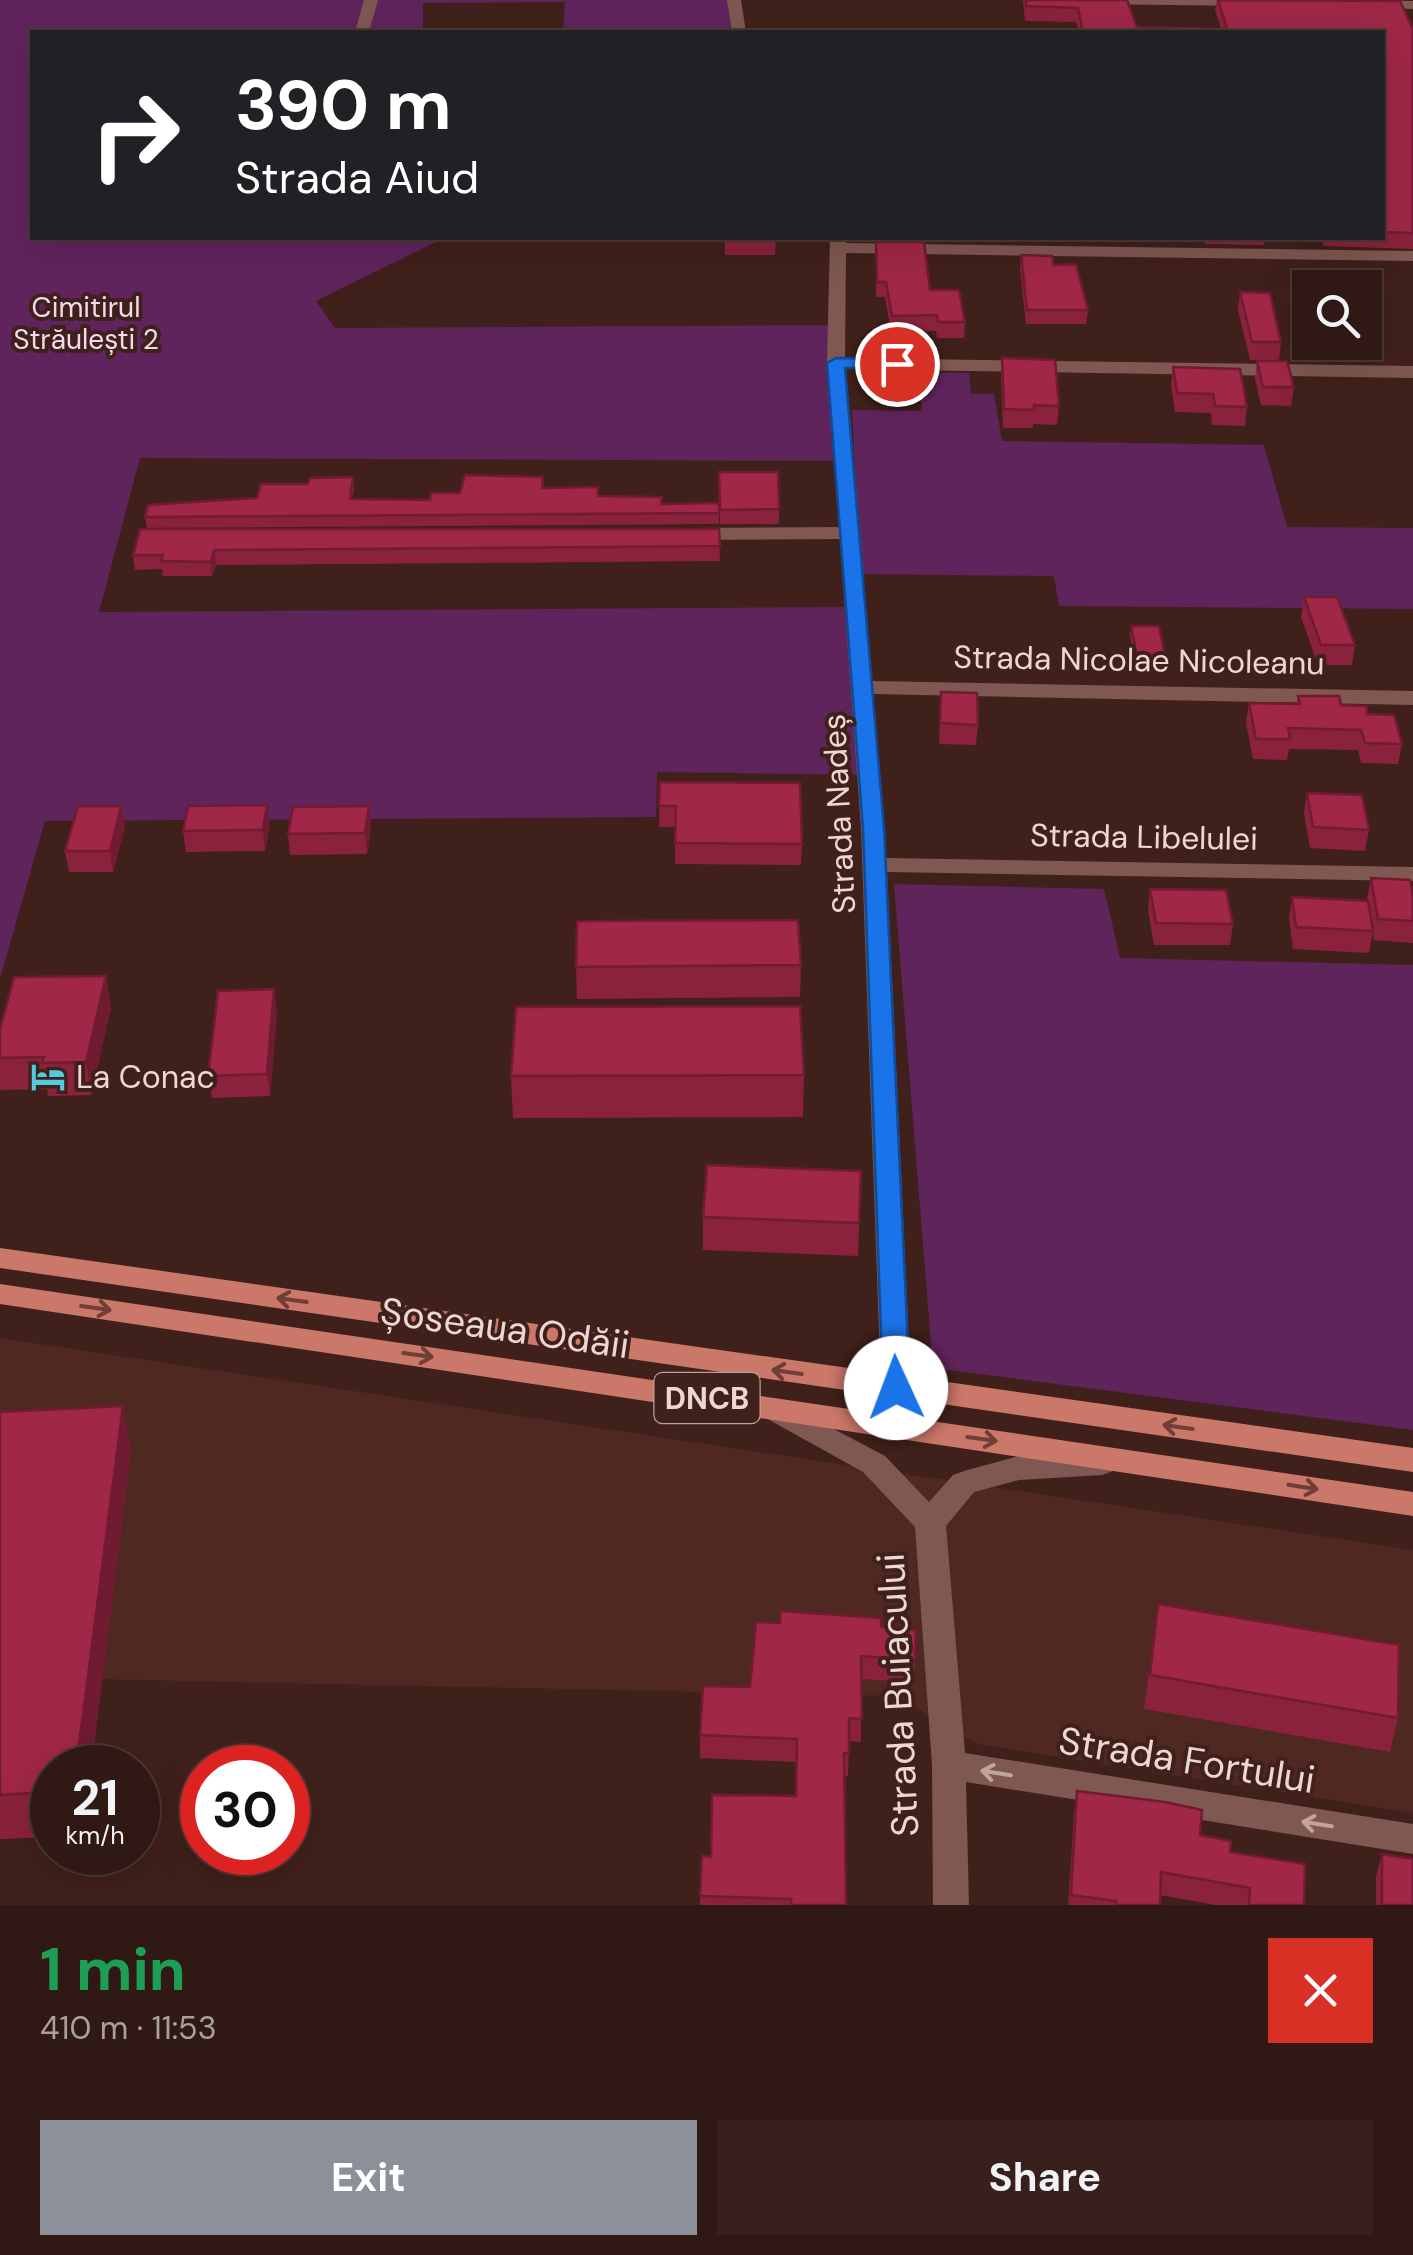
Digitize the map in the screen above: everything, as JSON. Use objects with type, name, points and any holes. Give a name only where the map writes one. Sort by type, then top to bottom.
[{"type":"main road","name":"Șoseaua Odăii","points":[[0,1258],[1413,1460]]},
{"type":"main road","name":"Șoseaua Odăii","points":[[0,1294],[1413,1504]]},
{"type":"street","points":[[363,30],[371,0]]},
{"type":"street","points":[[734,0],[739,30]]},
{"type":"street","points":[[1091,0],[1262,2]]},
{"type":"street","points":[[1356,4],[1413,5]]},
{"type":"street","points":[[838,243],[1413,256]]},
{"type":"street","name":"Strada Nadeș","points":[[838,243],[836,363],[875,864],[896,1388]]},
{"type":"street","points":[[836,363],[1413,372]]},
{"type":"street","points":[[668,534],[847,533]]},
{"type":"street","name":"Strada Nicolae Nicoleanu","points":[[864,687],[1413,698]]},
{"type":"street","name":"Strada Libelulei","points":[[875,864],[1413,874]]},
{"type":"street","points":[[773,1408],[874,1464],[930,1523]]},
{"type":"street","name":"Strada Buiacului","points":[[951,1905],[948,1766],[930,1523],[964,1484],[1019,1468],[1132,1461]]},
{"type":"street","name":"Strada Fortului","points":[[948,1766],[1413,1839]]},
{"type":"shaded area","points":[[0,1338],[1413,1550],[1413,1813],[977,1744],[896,1696],[0,1677]]},
{"type":"green space","name":"Cimitirul Străulești 2","points":[[0,0],[734,0],[739,30],[563,30],[565,2],[423,3],[423,30],[30,30],[30,240],[440,240],[316,301],[335,328],[831,325],[843,461],[140,458],[99,612],[853,607],[870,775],[657,772],[656,817],[45,821],[0,979]]},
{"type":"green space","points":[[919,373],[969,373],[971,394],[994,394],[1002,441],[1264,445],[1287,527],[1413,528],[1413,609],[1059,606],[1054,576],[860,574],[852,410],[922,411]]},
{"type":"green space","points":[[894,884],[1104,889],[1120,958],[1413,965],[1413,1430],[933,1368]]},
{"type":"building","points":[[1026,0],[1127,0],[1137,27],[1227,29],[1218,0],[1400,1],[1413,29],[1413,233],[1385,232],[1385,30],[1083,30],[1078,8],[1026,6]]},
{"type":"building","points":[[876,242],[924,242],[930,290],[959,290],[965,322],[938,322],[937,315],[892,316],[886,282],[877,282]]},
{"type":"building","points":[[1021,255],[1052,256],[1054,265],[1076,264],[1088,310],[1027,310]]},
{"type":"building","points":[[1240,292],[1270,293],[1281,342],[1252,342]]},
{"type":"building","points":[[1002,358],[1055,360],[1059,406],[1004,409]]},
{"type":"building","points":[[1257,361],[1287,361],[1294,387],[1263,387]]},
{"type":"building","points":[[1173,367],[1240,369],[1247,407],[1215,406],[1213,394],[1177,393]]},
{"type":"building","points":[[719,472],[778,472],[779,509],[720,510]]},
{"type":"building","points":[[465,475],[543,477],[542,488],[598,487],[598,496],[662,497],[661,504],[719,503],[719,513],[145,517],[148,505],[257,498],[261,484],[308,484],[310,478],[353,477],[350,499],[430,500],[431,493],[460,493]]},
{"type":"building","points":[[140,529],[719,529],[720,546],[214,550],[211,562],[161,561],[163,555],[133,555]]},
{"type":"building","points":[[1304,597],[1337,597],[1355,645],[1321,645]]},
{"type":"building","points":[[1131,626],[1159,626],[1165,656],[1137,656]]},
{"type":"building","points":[[941,692],[977,693],[978,725],[940,723]]},
{"type":"building","points":[[1298,696],[1339,696],[1341,705],[1367,706],[1367,714],[1394,715],[1402,744],[1365,743],[1361,730],[1288,728],[1290,739],[1256,739],[1249,703],[1300,704]]},
{"type":"building","points":[[660,782],[800,783],[802,844],[675,843],[676,806],[659,806]]},
{"type":"building","points":[[1307,793],[1362,795],[1369,830],[1313,827]]},
{"type":"building","points":[[267,805],[263,830],[183,831],[188,806]]},
{"type":"building","points":[[78,806],[121,806],[110,851],[65,851]]},
{"type":"building","points":[[369,806],[365,833],[288,834],[293,807]]},
{"type":"building","points":[[1371,878],[1410,880],[1413,921],[1378,919]]},
{"type":"building","points":[[1150,889],[1226,890],[1233,924],[1156,923]]},
{"type":"building","points":[[1292,897],[1368,901],[1373,931],[1296,927]]},
{"type":"building","points":[[798,920],[801,965],[576,967],[577,921]]},
{"type":"building","points":[[106,976],[86,1062],[42,1063],[44,1057],[0,1058],[0,1029],[14,977]]},
{"type":"building","points":[[274,989],[267,1074],[208,1076],[218,991]]},
{"type":"building","points":[[800,1006],[804,1075],[511,1076],[516,1007]]},
{"type":"building","points":[[707,1165],[861,1171],[859,1223],[703,1217]]},
{"type":"building","points":[[123,1406],[79,1745],[30,1745],[30,1793],[0,1795],[0,1412]]},
{"type":"building","points":[[1158,1604],[1399,1645],[1398,1718],[1150,1675]]},
{"type":"building","points":[[780,1611],[881,1618],[881,1627],[916,1630],[915,1660],[861,1656],[862,1719],[849,1718],[849,1753],[844,1753],[846,1905],[791,1905],[791,1899],[700,1896],[702,1856],[711,1857],[712,1795],[796,1796],[797,1739],[700,1735],[703,1686],[750,1687],[756,1622],[780,1623]]},
{"type":"building","points":[[1077,1791],[1202,1810],[1200,1835],[1231,1841],[1230,1852],[1305,1864],[1304,1905],[1249,1905],[1250,1888],[1161,1872],[1160,1905],[1116,1905],[1116,1901],[1071,1895]]},
{"type":"building","points":[[1382,1854],[1413,1859],[1413,1905],[1382,1905]]},
{"type":"place","name":"La Conac","points":[[48,1077]]},
{"type":"route","points":[[896,1388],[873,828],[836,363],[897,364]]}]
